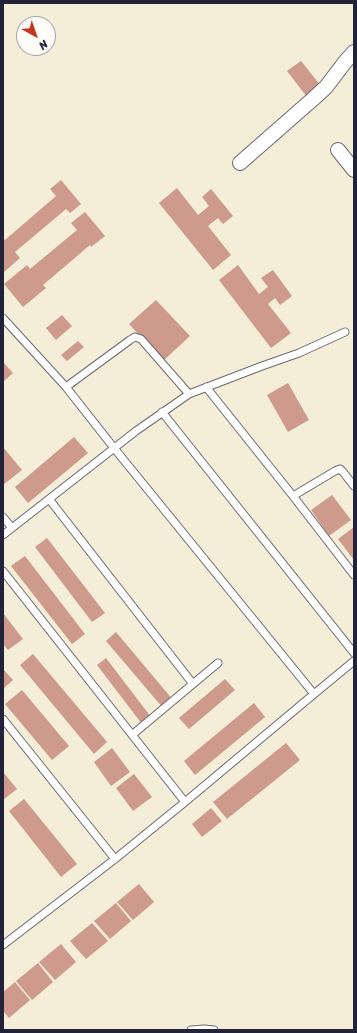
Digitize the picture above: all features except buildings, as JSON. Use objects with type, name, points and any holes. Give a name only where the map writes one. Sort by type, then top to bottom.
[{"type":"street","points":[[240,163],[326,87],[354,52]]},
{"type":"street","points":[[338,150],[354,170]]},
{"type":"lane","points":[[4,322],[66,387],[314,694]]},
{"type":"lane","points":[[3,535],[114,448],[189,394],[299,353],[345,332]]},
{"type":"lane","points":[[66,387],[135,337],[141,339],[189,394]]},
{"type":"lane","points":[[206,387],[354,574]]},
{"type":"lane","points":[[162,412],[354,653]]},
{"type":"lane","points":[[293,496],[340,469],[354,486]]},
{"type":"lane","points":[[49,499],[193,684]]},
{"type":"lane","points":[[3,517],[12,528]]},
{"type":"lane","points":[[3,572],[185,802]]},
{"type":"lane","points":[[3,945],[185,802],[354,661]]},
{"type":"lane","points":[[132,735],[218,663]]},
{"type":"lane","points":[[3,719],[115,858]]},
{"type":"lane","points":[[191,1030],[214,1030]]}]
